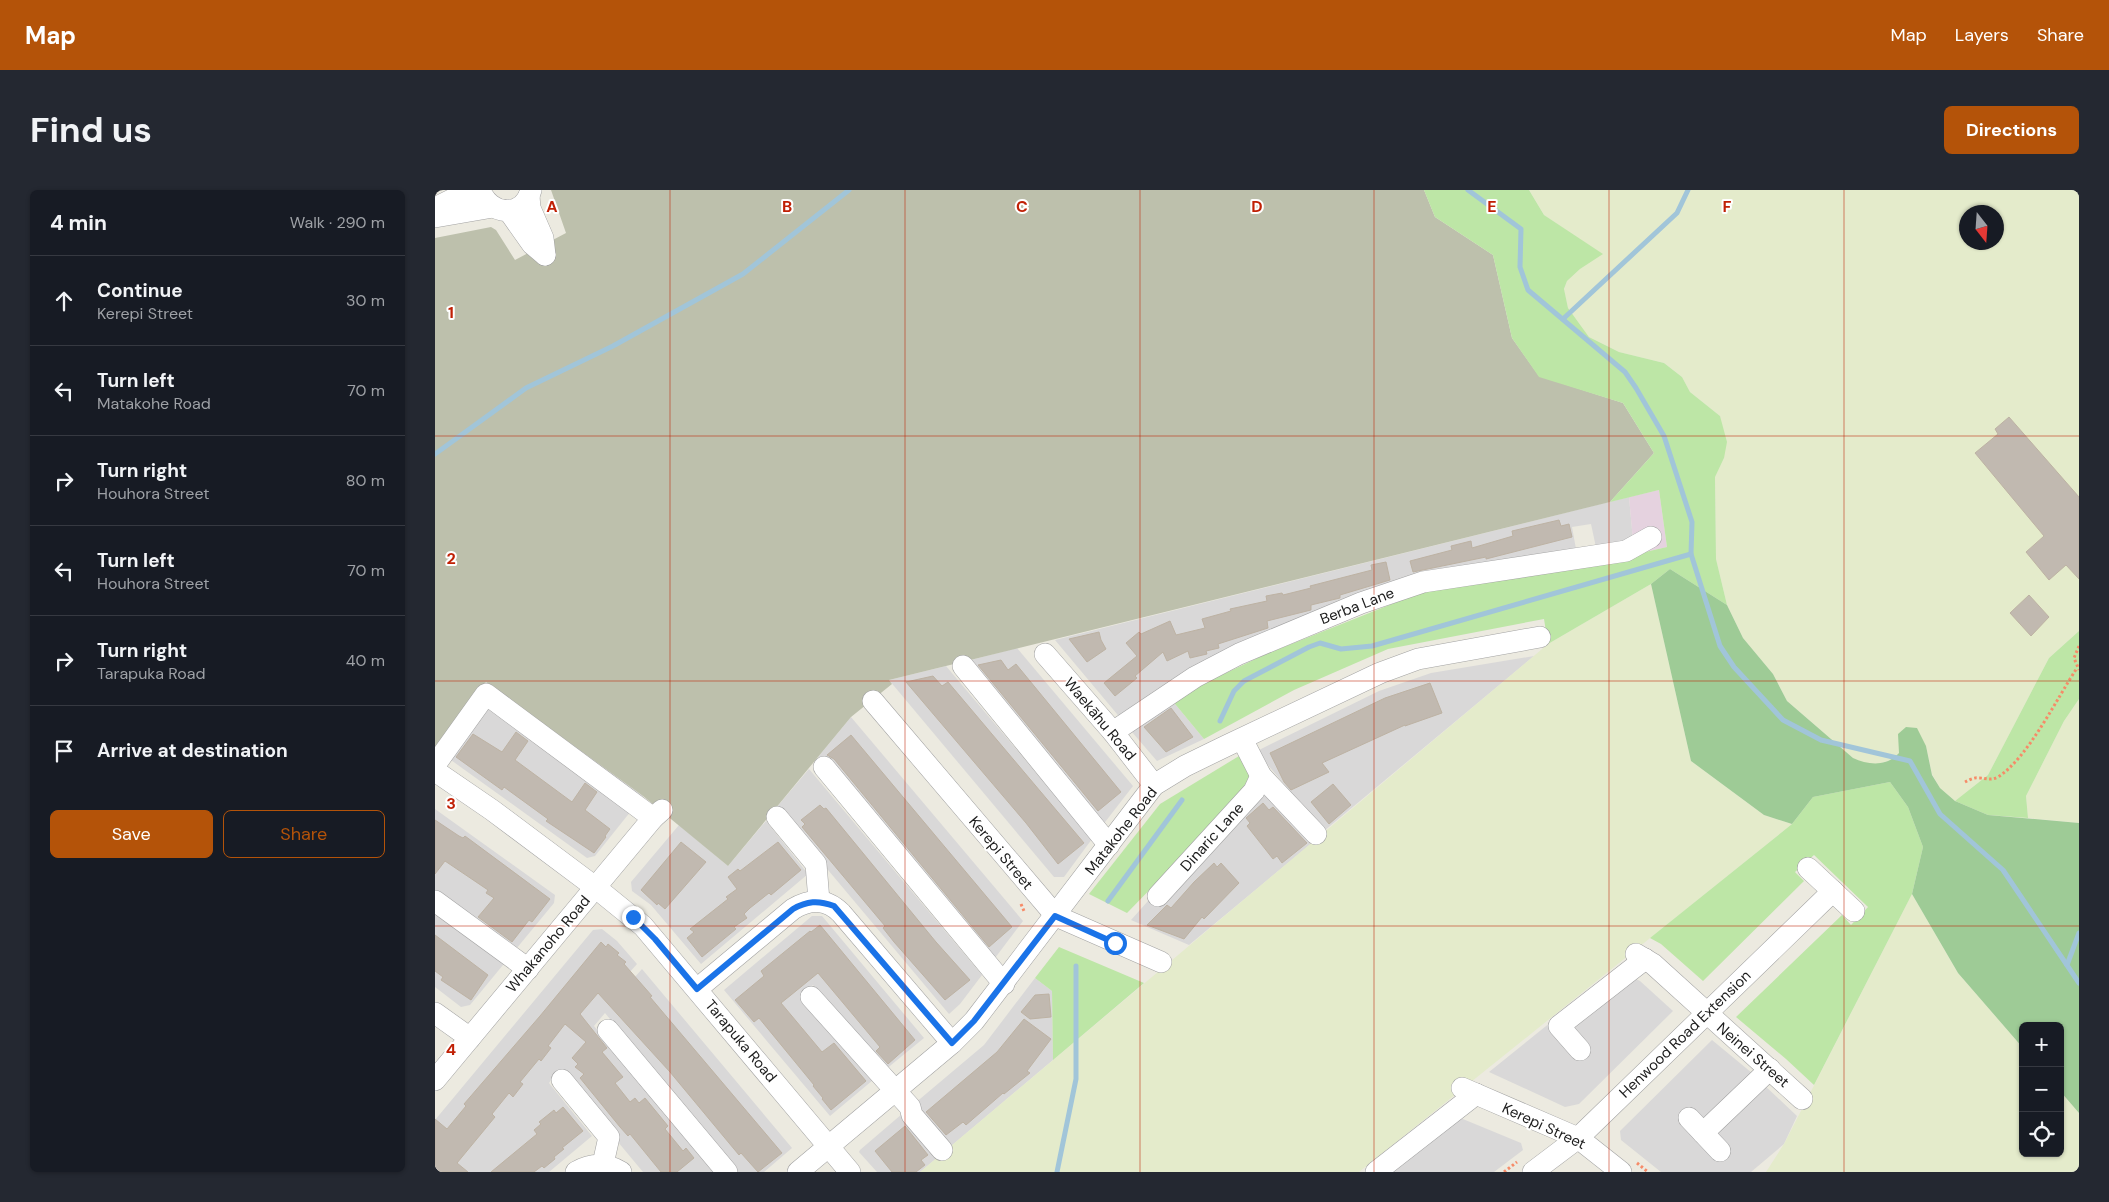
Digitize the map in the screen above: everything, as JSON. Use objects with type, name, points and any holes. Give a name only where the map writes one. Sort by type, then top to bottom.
[{"type":"street","points":[[435,208],[471,190]]},
{"type":"street","points":[[479,190],[483,199],[500,209],[532,244],[545,255],[543,238],[530,208],[530,193]]},
{"type":"street","points":[[435,217],[521,206],[530,193]]},
{"type":"street","name":"Berba Lane","points":[[1113,732],[1195,677],[1239,654],[1361,603],[1423,582],[1626,551],[1651,537]]},
{"type":"street","name":"Matakohe Road","points":[[798,1172],[952,1043],[974,1021],[1155,785],[1185,766],[1380,673],[1418,659],[1539,636]]},
{"type":"street","name":"Waekāhu Road","points":[[1045,654],[1113,732],[1155,785]]},
{"type":"street","points":[[963,666],[1109,845]]},
{"type":"street","name":"Whakanoho Road","points":[[435,765],[486,694],[657,814],[435,1080]]},
{"type":"street","name":"Kerepi Street","points":[[873,701],[1055,916],[1161,962]]},
{"type":"street","points":[[1242,739],[1261,776],[1316,834]]},
{"type":"street","points":[[824,767],[1004,984]]},
{"type":"street","name":"Tarapuka Road","points":[[435,771],[492,810],[595,887],[643,926],[850,1172]]},
{"type":"street","name":"Dinaric Lane","points":[[1159,896],[1254,791],[1261,776]]},
{"type":"street","points":[[777,817],[816,864],[819,901]]},
{"type":"street","points":[[1808,868],[1854,911]]},
{"type":"street","name":"Henwood Road Extension","points":[[1529,1164],[1578,1138],[1833,891]]},
{"type":"street","points":[[435,901],[527,969]]},
{"type":"street","points":[[697,989],[793,909],[802,904],[819,901],[834,906],[841,913],[952,1043]]},
{"type":"street","name":"Neinei Street","points":[[1580,1050],[1559,1026],[1640,957],[1653,964],[1802,1099]]},
{"type":"street","points":[[811,997],[910,1107],[912,1115],[942,1150]]},
{"type":"street","points":[[435,1013],[470,1038]]},
{"type":"street","points":[[608,1030],[727,1172]]},
{"type":"street","points":[[1720,1151],[1696,1126],[1770,1069]]},
{"type":"street","points":[[562,1080],[609,1137],[612,1168],[585,1168],[576,1172]]},
{"type":"street","name":"Kerepi Street","points":[[1377,1172],[1469,1091],[1578,1138],[1628,1167]]},
{"type":"path","points":[[1965,782],[1978,777],[1988,780],[1996,778],[2005,771],[2029,743],[2078,669],[2074,658],[2079,646]]},
{"type":"path","points":[[1027,916],[1024,911],[1028,907]]},
{"type":"path","points":[[1504,1172],[1529,1164]]},
{"type":"path","points":[[1628,1167],[1648,1172]]},
{"type":"shaded area","points":[[551,190],[1424,190],[1435,217],[1493,255],[1512,338],[1539,376],[1623,403],[1654,453],[1610,502],[889,680],[892,684],[851,717],[728,866],[643,796],[486,682],[437,750],[435,749],[435,238],[491,227],[496,230],[515,260],[566,233]]},
{"type":"shaded area","points":[[1529,190],[2079,190],[2079,631],[2049,658],[1988,775],[1955,801],[1940,788],[1932,774],[1926,746],[1899,753],[1894,759],[1878,764],[1863,763],[1853,758],[1787,701],[1773,674],[1743,638],[1727,605],[1716,559],[1715,476],[1724,458],[1720,416],[1690,392],[1682,377],[1664,363],[1619,352],[1589,337],[1568,308],[1564,290],[1567,281],[1580,269],[1602,254],[1544,215]]},
{"type":"shaded area","points":[[1659,490],[1667,547],[1628,556],[1633,540],[1629,497]]},
{"type":"shaded area","points":[[1629,497],[1633,540],[1597,552],[1591,524],[1572,527],[1576,549],[1230,651],[1161,687],[1122,720],[1055,640]]},
{"type":"shaded area","points":[[1651,584],[1691,761],[1764,815],[1792,824],[1359,1172],[920,1172],[1548,644]]},
{"type":"shaded area","points":[[1017,648],[1133,786],[1102,826],[963,662]]},
{"type":"shaded area","points":[[1534,656],[1324,831],[1267,764],[1259,750],[1379,691],[1431,673]]},
{"type":"shaded area","points":[[946,666],[1092,839],[1064,877],[1054,877],[889,680]]},
{"type":"shaded area","points":[[486,682],[643,796],[595,856],[587,858],[437,750]]},
{"type":"shaded area","points":[[1171,699],[1204,739],[1157,761],[1132,732]]},
{"type":"shaded area","points":[[2079,699],[2079,823],[2028,818],[2026,796],[2064,721]]},
{"type":"shaded area","points":[[851,717],[1023,921],[992,962],[818,757]]},
{"type":"shaded area","points":[[809,769],[982,975],[960,1004],[949,1014],[776,808]]},
{"type":"shaded area","points":[[1266,789],[1312,843],[1189,945],[1131,920],[1157,891],[1168,901]]},
{"type":"shaded area","points":[[435,809],[555,895],[554,903],[470,1005],[461,1007],[435,987]]},
{"type":"shaded area","points":[[766,821],[808,874],[701,964],[651,905],[632,891],[631,882],[679,825],[728,866]]},
{"type":"shaded area","points":[[1912,894],[1958,973],[2019,1043],[2019,1157],[2064,1157],[2064,1096],[2079,1113],[2079,1172],[1766,1172],[1784,1144]]},
{"type":"shaded area","points":[[812,916],[822,916],[924,1038],[885,1070],[813,985],[802,994],[873,1080],[830,1116],[724,990]]},
{"type":"shaded area","points":[[602,929],[617,941],[637,964],[629,973],[634,978],[642,969],[792,1148],[764,1172],[737,1172],[605,1013],[594,1026],[719,1172],[643,1172],[558,1070],[549,1083],[592,1136],[549,1172],[435,1172],[435,1120],[593,930]]},
{"type":"shaded area","points":[[1612,973],[1628,975],[1640,981],[1673,1011],[1579,1104],[1565,1107],[1489,1072]]},
{"type":"shaded area","points":[[1035,978],[1052,991],[1053,1060],[950,1147],[914,1104],[984,1045]]},
{"type":"shaded area","points":[[1712,1040],[1752,1073],[1714,1133],[1763,1084],[1797,1116],[1784,1144],[1751,1172],[1661,1172],[1621,1140],[1620,1131]]},
{"type":"shaded area","points":[[902,1114],[938,1157],[920,1172],[877,1172],[859,1152]]},
{"type":"shaded area","points":[[1458,1117],[1521,1143],[1523,1150],[1494,1172],[1389,1172]]},
{"type":"green space","points":[[1424,190],[1529,190],[1544,215],[1603,254],[1580,269],[1567,281],[1564,289],[1568,308],[1589,337],[1619,352],[1664,363],[1682,377],[1690,392],[1720,416],[1727,442],[1724,458],[1715,477],[1716,559],[1727,605],[1670,569],[1651,584],[1548,644],[1544,619],[1388,649],[1294,690],[1204,739],[1171,699],[1264,655],[1422,592],[1628,556],[1667,547],[1659,490],[1610,502],[1654,453],[1623,403],[1539,377],[1512,338],[1493,255],[1435,217]]},
{"type":"green space","points":[[1670,569],[1727,605],[1743,638],[1773,674],[1787,701],[1853,758],[1871,763],[1889,761],[1899,753],[1898,734],[1906,727],[1917,728],[1926,746],[1932,775],[1940,788],[1955,801],[1988,815],[2079,823],[2079,1113],[2064,1096],[2064,1022],[2019,1022],[2019,1043],[1958,973],[1912,894],[1923,847],[1908,807],[1890,782],[1813,797],[1792,824],[1764,815],[1691,761],[1651,584]]},
{"type":"green space","points":[[2079,631],[2079,699],[2064,721],[2026,796],[2028,818],[1988,815],[1955,801],[1988,775],[2049,658]]},
{"type":"green space","points":[[1244,753],[1252,776],[1237,800],[1127,913],[1089,894],[1160,804]]},
{"type":"green space","points":[[1890,782],[1908,807],[1923,847],[1912,894],[1814,1085],[1736,1017],[1842,915],[1851,925],[1868,907],[1814,855],[1795,872],[1804,881],[1703,981],[1661,944],[1650,938],[1792,824],[1813,797]]},
{"type":"green space","points":[[1059,947],[1144,983],[1053,1060],[1052,991],[1035,978]]},
{"type":"building","points":[[2009,417],[2079,497],[2079,579],[2066,565],[2049,580],[2026,552],[2044,536],[1975,453],[1998,434],[1995,429]]},
{"type":"building","points":[[1559,520],[1561,526],[1569,524],[1572,537],[1486,559],[1486,557],[1413,572],[1410,561],[1452,550],[1451,546],[1471,541],[1472,548],[1513,536],[1512,531]]},
{"type":"building","points":[[1386,562],[1390,580],[1340,595],[1340,598],[1311,605],[1311,610],[1267,621],[1268,628],[1218,644],[1219,648],[1206,651],[1207,654],[1190,658],[1188,651],[1167,661],[1163,652],[1135,676],[1137,678],[1115,696],[1104,683],[1137,656],[1126,643],[1139,632],[1141,634],[1170,621],[1176,635],[1205,628],[1202,619],[1231,611],[1230,609],[1267,601],[1266,596],[1282,593],[1283,595],[1372,570],[1371,565]]},
{"type":"building","points":[[2029,595],[2049,617],[2031,636],[2010,613]]},
{"type":"building","points":[[1099,632],[1106,649],[1087,662],[1069,639]]},
{"type":"building","points":[[1001,660],[1008,670],[1016,664],[1121,792],[1098,811],[978,665]]},
{"type":"building","points":[[933,676],[942,686],[948,682],[1084,843],[1058,864],[1026,823],[906,682]]},
{"type":"building","points":[[1430,683],[1442,713],[1405,725],[1322,763],[1329,772],[1291,790],[1284,782],[1270,753],[1385,698]]},
{"type":"building","points":[[1171,708],[1193,737],[1166,752],[1144,727]]},
{"type":"building","points":[[516,732],[528,741],[515,760],[572,802],[585,783],[597,792],[585,810],[610,829],[594,853],[546,821],[548,819],[504,787],[502,790],[456,757],[473,734],[502,752]]},
{"type":"building","points":[[851,735],[1012,927],[989,947],[834,759],[827,755]]},
{"type":"building","points":[[1333,784],[1351,805],[1329,824],[1311,802]]},
{"type":"building","points":[[1263,803],[1269,810],[1273,807],[1307,843],[1282,863],[1277,856],[1273,859],[1247,826],[1250,823],[1246,818]]},
{"type":"building","points":[[820,805],[824,809],[826,808],[936,942],[970,980],[945,1000],[894,942],[883,928],[885,926],[802,827],[805,824],[801,820]]},
{"type":"building","points":[[435,820],[459,836],[463,838],[465,836],[550,899],[532,922],[529,920],[512,942],[478,917],[494,898],[486,893],[488,890],[445,861],[435,874]]},
{"type":"building","points":[[681,842],[706,862],[665,909],[658,903],[657,905],[641,890]]},
{"type":"building","points":[[778,842],[801,870],[771,895],[769,893],[750,908],[744,914],[747,918],[734,927],[736,929],[702,957],[687,938],[694,932],[690,929],[728,899],[726,897],[737,889],[728,877],[738,869],[740,871]]},
{"type":"building","points":[[1214,863],[1217,867],[1221,863],[1239,883],[1204,919],[1202,917],[1184,939],[1147,925],[1167,905],[1171,908]]},
{"type":"building","points":[[820,925],[915,1040],[888,1064],[876,1051],[880,1047],[818,973],[781,1003],[822,1052],[834,1043],[866,1081],[831,1110],[814,1085],[759,1018],[754,1022],[735,1000],[764,976],[761,971]]},
{"type":"building","points":[[435,935],[488,975],[471,1000],[441,980],[443,977],[435,971]]},
{"type":"building","points":[[601,942],[606,947],[608,944],[619,953],[617,955],[626,962],[624,964],[652,996],[650,997],[782,1153],[758,1172],[741,1153],[739,1155],[670,1072],[598,993],[580,1014],[607,1048],[602,1052],[623,1077],[615,1083],[630,1102],[635,1098],[639,1103],[645,1098],[668,1126],[665,1129],[683,1151],[686,1148],[694,1158],[677,1172],[661,1172],[630,1134],[628,1136],[620,1127],[580,1078],[584,1074],[575,1067],[578,1064],[572,1058],[586,1042],[565,1024],[548,1046],[551,1048],[541,1061],[539,1059],[520,1082],[523,1084],[513,1097],[509,1093],[492,1114],[495,1117],[457,1163],[468,1172],[435,1172],[435,1119],[447,1129],[466,1106],[464,1104]]},
{"type":"building","points":[[1049,994],[1051,1017],[1030,1019],[1021,1012],[1035,995]]},
{"type":"building","points":[[1024,1019],[1051,1039],[1027,1071],[1030,1073],[1003,1093],[966,1125],[963,1122],[946,1135],[926,1112],[997,1052]]},
{"type":"building","points":[[563,1107],[583,1131],[562,1148],[564,1149],[554,1157],[555,1159],[544,1168],[542,1166],[534,1172],[491,1172],[537,1134],[534,1130],[541,1124],[539,1122],[554,1110],[556,1113]]},
{"type":"building","points":[[905,1126],[928,1155],[921,1160],[925,1165],[916,1172],[892,1172],[875,1151]]},
{"type":"waterway","points":[[435,454],[526,388],[613,346],[743,274],[849,190]]},
{"type":"waterway","points":[[1468,190],[1521,229],[1520,267],[1528,290],[1625,372],[1664,436],[1692,522],[1691,554],[1720,646],[1734,667],[1783,720],[1821,740],[1910,761],[1940,814],[2003,870],[2079,983]]},
{"type":"waterway","points":[[1563,319],[1677,213],[1688,190]]},
{"type":"waterway","points":[[1220,721],[1234,691],[1244,681],[1320,643],[1341,649],[1372,646],[1691,554]]},
{"type":"waterway","points":[[1108,901],[1182,800]]},
{"type":"waterway","points":[[2067,965],[2079,933]]},
{"type":"waterway","points":[[1057,1172],[1076,1079],[1076,966]]},
{"type":"route","points":[[633,917],[655,939],[697,989],[793,909],[811,901],[825,902],[834,906],[841,913],[952,1043],[974,1021],[1055,916],[1115,943]]}]
